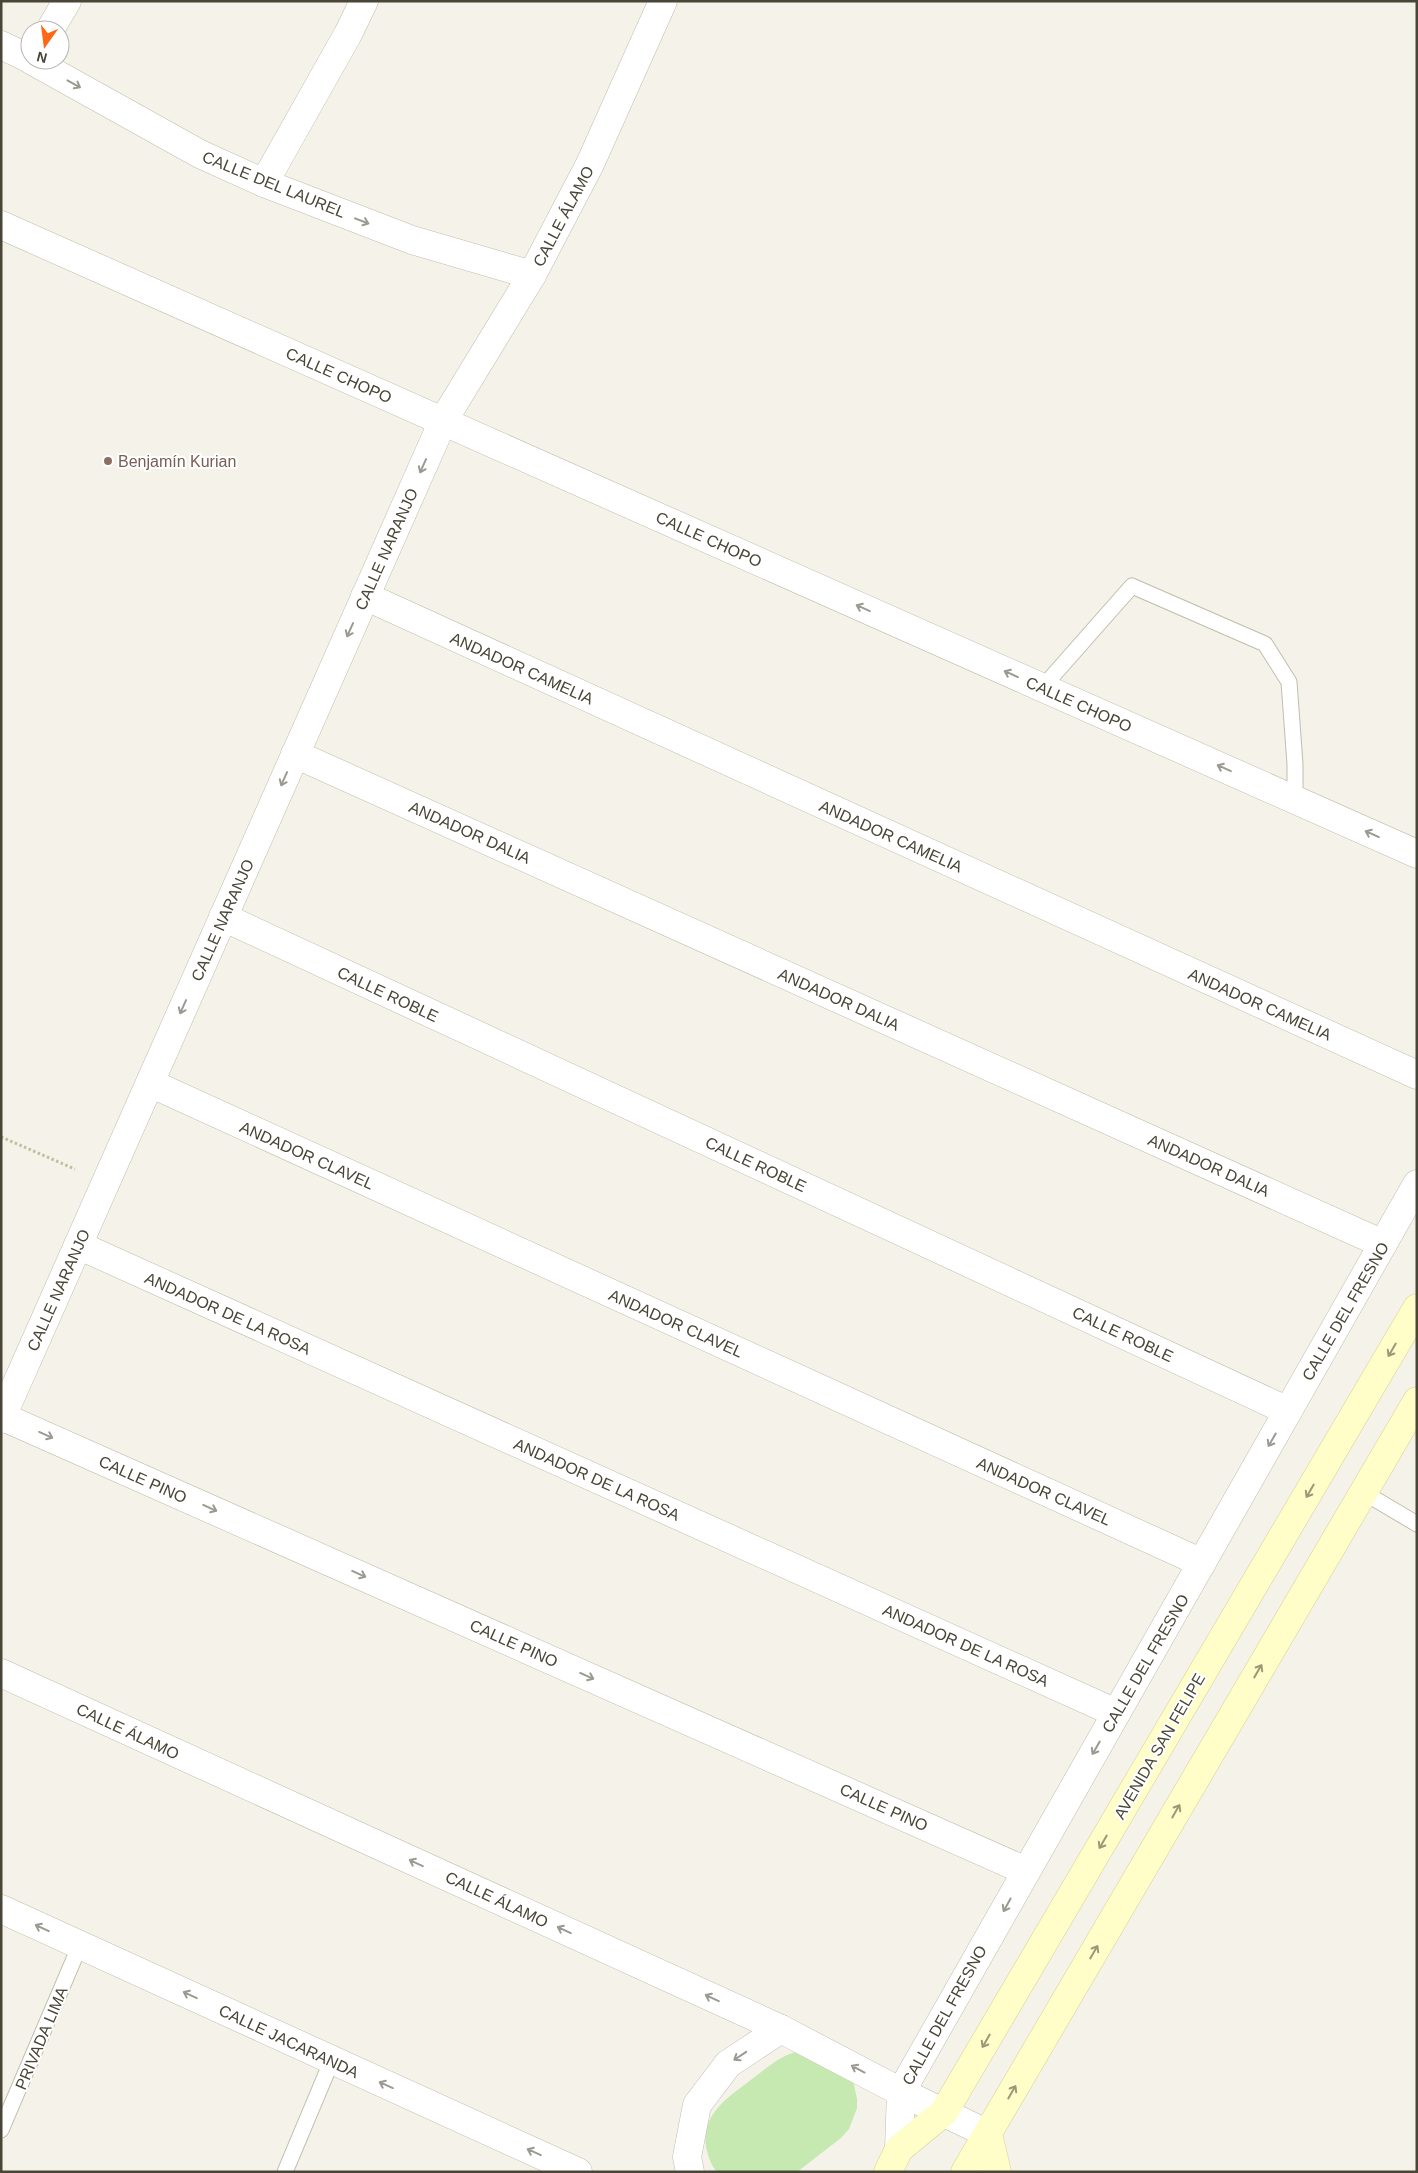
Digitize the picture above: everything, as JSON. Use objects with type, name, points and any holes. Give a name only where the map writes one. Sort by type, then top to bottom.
[{"type":"main road","name":"AVENIDA SAN FELIPE","points":[[893,2160],[944,2112],[1417,1308]]},
{"type":"main road","points":[[965,2172],[1363,1492],[1416,1405]]},
{"type":"main road","points":[[988,2134],[997,2172]]},
{"type":"street","points":[[56,20],[67,1]]},
{"type":"street","points":[[264,183],[348,34],[364,1]]},
{"type":"street","name":"CALLE ÁLAMO","points":[[443,421],[532,275],[590,164],[663,1]]},
{"type":"street","name":"CALLE DEL LAUREL","points":[[1,45],[20,54]]},
{"type":"street","name":"CALLE DEL LAUREL","points":[[49,70],[200,154],[264,183],[412,240],[532,275]]},
{"type":"street","name":"CALLE CHOPO","points":[[1,225],[1417,854]]},
{"type":"street","name":"CALLE NARANJO","points":[[2,1417],[443,421]]},
{"type":"street","name":"ANDADOR CAMELIA","points":[[365,596],[1417,1075]]},
{"type":"street","name":"ANDADOR DALIA","points":[[295,754],[1383,1244]]},
{"type":"street","name":"CALLE ROBLE","points":[[223,917],[1288,1411]]},
{"type":"street","name":"ANDADOR CLAVEL","points":[[150,1083],[1202,1562]]},
{"type":"street","name":"CALLE DEL FRESNO","points":[[893,2160],[901,2092],[1417,1184]]},
{"type":"street","name":"ANDADOR DE LA ROSA","points":[[78,1246],[1116,1713]]},
{"type":"street","name":"CALLE PINO","points":[[2,1417],[1026,1871]]},
{"type":"street","name":"CALLE ÁLAMO","points":[[1,1673],[781,2029],[901,2092],[988,2134]]},
{"type":"street","name":"CALLE JACARANDA","points":[[1,1909],[578,2172]]},
{"type":"street","points":[[690,2172],[687,2157],[697,2105],[728,2064],[781,2029]]},
{"type":"lane","points":[[1042,688],[1132,586],[1265,644],[1289,682],[1295,764],[1295,800]]},
{"type":"lane","points":[[1363,1492],[1417,1524]]},
{"type":"lane","name":"PRIVADA LIMA","points":[[1,2130],[80,1945]]},
{"type":"lane","points":[[285,2172],[332,2060]]},
{"type":"path","points":[[1,1137],[106,1182]]},
{"type":"green space","points":[[806,2050],[853,2080],[857,2108],[849,2129],[841,2138],[797,2172],[717,2172],[710,2160],[706,2147],[706,2135],[712,2115],[734,2092],[771,2064],[790,2054]]},
{"type":"place","name":"Benjamín Kurian","points":[[108,461]]}]
